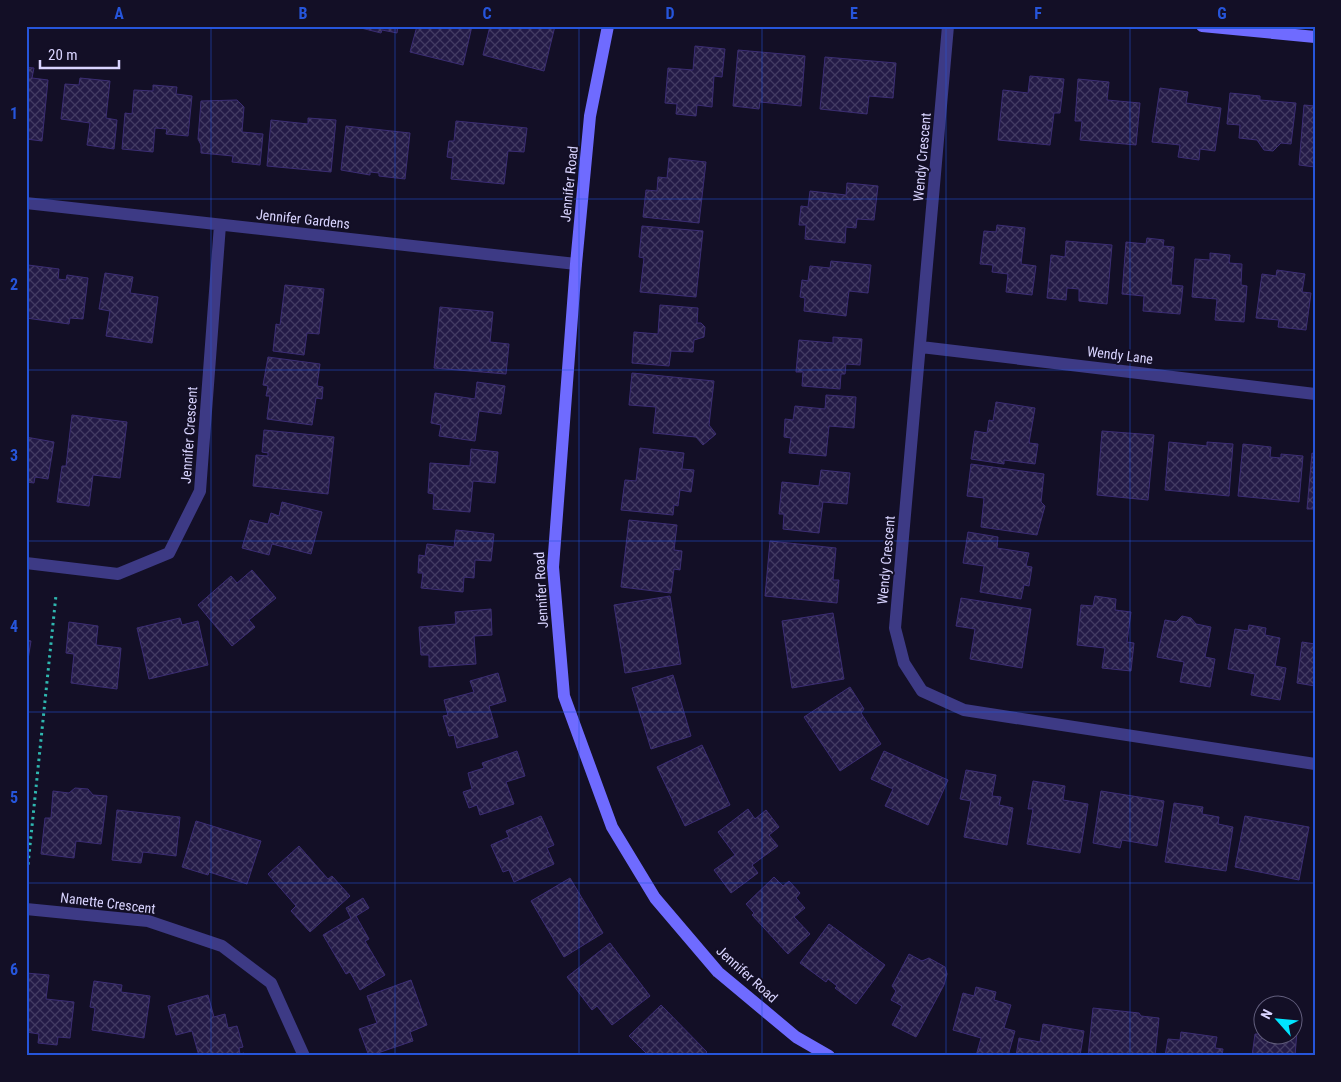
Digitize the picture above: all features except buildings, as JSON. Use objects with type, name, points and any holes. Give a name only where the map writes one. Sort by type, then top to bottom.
[{"type":"street","name":"Jennifer Road","points":[[608,26],[590,116],[576,264],[552,567],[564,696],[612,827],[655,898],[718,972],[796,1037],[829,1056]]},
{"type":"street","name":"Wendy Crescent","points":[[948,26],[895,628],[904,663],[922,691],[964,710],[1315,764]]},
{"type":"street","points":[[1202,26],[1315,37]]},
{"type":"street","name":"Jennifer Gardens","points":[[26,203],[576,264]]},
{"type":"street","name":"Jennifer Crescent","points":[[26,563],[118,574],[169,553],[200,491],[220,224]]},
{"type":"street","name":"Wendy Lane","points":[[921,347],[1315,394]]},
{"type":"street","name":"Nanette Crescent","points":[[26,908],[148,921],[222,946],[271,983],[304,1056]]},
{"type":"path","points":[[26,884],[56,595]]}]
